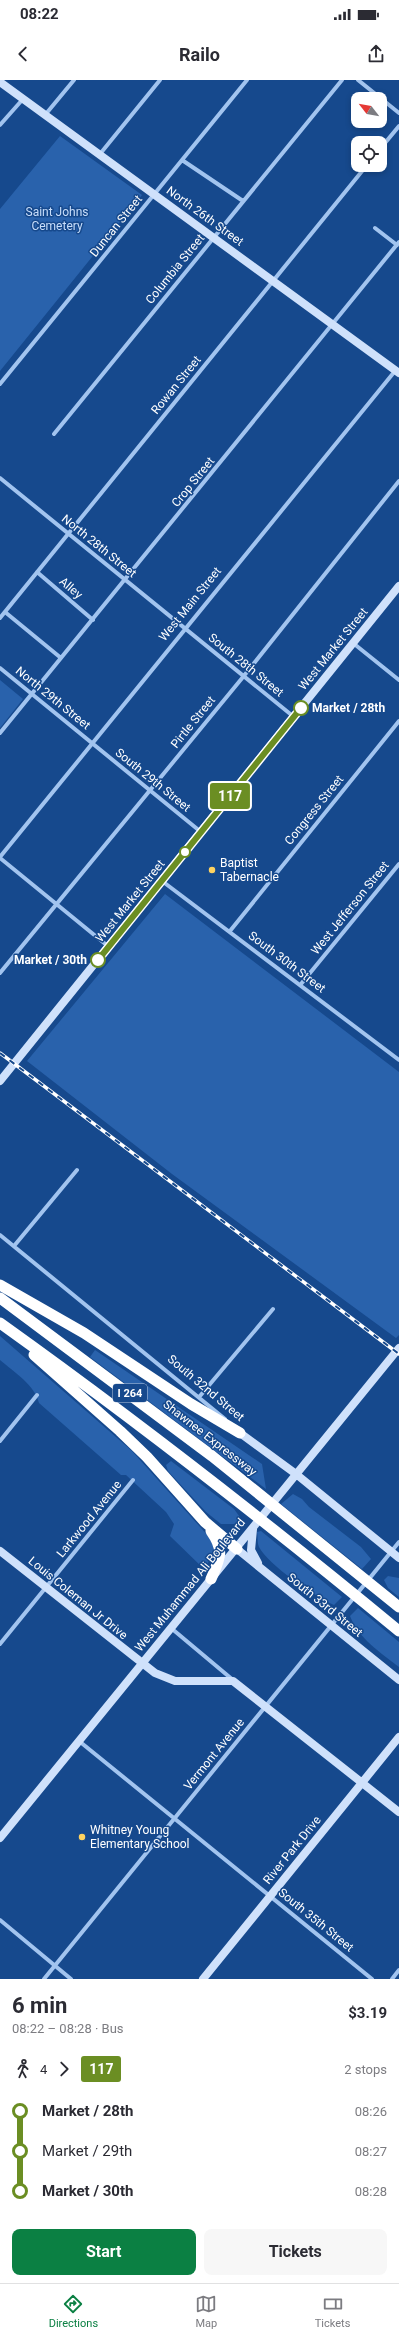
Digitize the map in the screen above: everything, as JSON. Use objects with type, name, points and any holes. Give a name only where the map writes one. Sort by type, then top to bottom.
[{"type":"highway","points":[[0,1285],[84,1333],[191,1404],[240,1433]]},
{"type":"highway","name":"Shawnee Expressway","points":[[0,1298],[175,1427],[257,1491],[399,1607]]},
{"type":"highway","name":"I 264","points":[[0,1323],[100,1396],[247,1508],[399,1631]]},
{"type":"highway","points":[[0,1326],[120,1431],[147,1457],[205,1522],[218,1540],[221,1551],[220,1558],[211,1579]]},
{"type":"highway","points":[[205,1522],[237,1549]]},
{"type":"street","points":[[45,115],[74,80]]},
{"type":"street","points":[[100,154],[160,80]]},
{"type":"street","name":"Duncan Street","points":[[0,384],[247,80]]},
{"type":"street","name":"Columbia Street","points":[[54,434],[342,80]]},
{"type":"street","points":[[358,80],[399,113]]},
{"type":"street","name":"North 26th Street","points":[[0,82],[332,325],[398,370]]},
{"type":"street","points":[[0,125],[23,99]]},
{"type":"street","points":[[387,141],[399,126]]},
{"type":"street","points":[[182,160],[243,201]]},
{"type":"street","name":"Rowan Street","points":[[0,618],[361,172]]},
{"type":"street","points":[[375,228],[398,244]]},
{"type":"street","name":"Crop Street","points":[[0,733],[398,244]]},
{"type":"street","name":"West Main Street","points":[[0,858],[185,629],[398,370]]},
{"type":"street","name":"North 28th Street","points":[[0,478],[185,629]]},
{"type":"street","name":"Pirtle Street","points":[[0,973],[243,677],[399,481]]},
{"type":"street","name":"Alley","points":[[37,572],[93,620]]},
{"type":"street","name":"West Market Street","points":[[0,1081],[399,586]]},
{"type":"street","points":[[5,612],[61,658]]},
{"type":"street","name":"South 28th Street","points":[[185,629],[294,717]]},
{"type":"street","points":[[353,643],[399,680]]},
{"type":"street","name":"North 29th Street","points":[[0,668],[92,744]]},
{"type":"street","name":"Congress Street","points":[[230,932],[399,721]]},
{"type":"street","name":"South 29th Street","points":[[92,744],[201,832]]},
{"type":"street","points":[[0,858],[109,946]]},
{"type":"street","name":"West Jefferson Street","points":[[301,984],[399,864]]},
{"type":"street","name":"South 30th Street","points":[[162,881],[301,984],[399,1060]]},
{"type":"street","points":[[14,1246],[77,1170]]},
{"type":"street","name":"South 32nd Street","points":[[0,1235],[200,1396],[240,1433],[296,1474],[399,1558]]},
{"type":"street","points":[[200,1396],[273,1309]]},
{"type":"street","name":"West Muhammad Ali Boulevard","points":[[0,1838],[237,1549],[255,1524],[399,1348]]},
{"type":"street","points":[[0,1441],[37,1395]]},
{"type":"street","name":"Larkwood Avenue","points":[[0,1644],[132,1480]]},
{"type":"street","points":[[255,1524],[251,1535],[251,1550],[261,1568]]},
{"type":"street","name":"Vermont Avenue","points":[[44,1979],[399,1542]]},
{"type":"street","name":"South 33rd Street","points":[[237,1549],[399,1680]]},
{"type":"street","name":"Louis Coleman Jr Drive","points":[[0,1551],[155,1673],[175,1682],[233,1681]]},
{"type":"street","points":[[171,1628],[233,1681],[266,1705],[399,1812]]},
{"type":"street","name":"River Park Drive","points":[[203,1979],[399,1737]]},
{"type":"street","name":"South 35th Street","points":[[79,1741],[372,1979]]},
{"type":"street","points":[[0,1920],[71,1979]]},
{"type":"street","points":[[392,1979],[399,1970]]},
{"type":"green space","name":"Saint Johns Cemetery","points":[[60,136],[142,195],[0,371],[0,209]]},
{"type":"green space","points":[[0,680],[23,699],[0,728]]},
{"type":"green space","points":[[165,894],[399,1072],[399,1335],[396,1338],[172,1174],[27,1061]]},
{"type":"green space","points":[[0,1336],[132,1451],[210,1538],[214,1549],[205,1570],[170,1536],[174,1524],[166,1512],[126,1475],[121,1475],[39,1403],[37,1396],[29,1385],[0,1360]]},
{"type":"green space","points":[[95,1350],[262,1464],[266,1489],[90,1357]]},
{"type":"green space","points":[[171,1461],[234,1509],[245,1524],[221,1524],[206,1512],[168,1471],[166,1465]]},
{"type":"green space","points":[[293,1494],[302,1499],[309,1507],[361,1547],[371,1559],[362,1569],[281,1504]]},
{"type":"green space","points":[[261,1531],[342,1597],[334,1605],[293,1580],[272,1563],[259,1547],[257,1532]]},
{"type":"green space","points":[[388,1576],[399,1578],[399,1597],[388,1588],[384,1580]]},
{"type":"green space","points":[[358,1608],[399,1642],[399,1667],[364,1638],[359,1632],[350,1616]]},
{"type":"railway","points":[[0,1053],[399,1354]]},
{"type":"bus line","name":"117","points":[[98,960],[301,708]]},
{"type":"place","name":"Market / 28th","points":[[301,708]]},
{"type":"place","name":"Baptist Tabernacle","points":[[212,870]]},
{"type":"place","name":"Market / 30th","points":[[98,960]]},
{"type":"place","name":"Whitney Young Elementary School","points":[[82,1837]]}]
